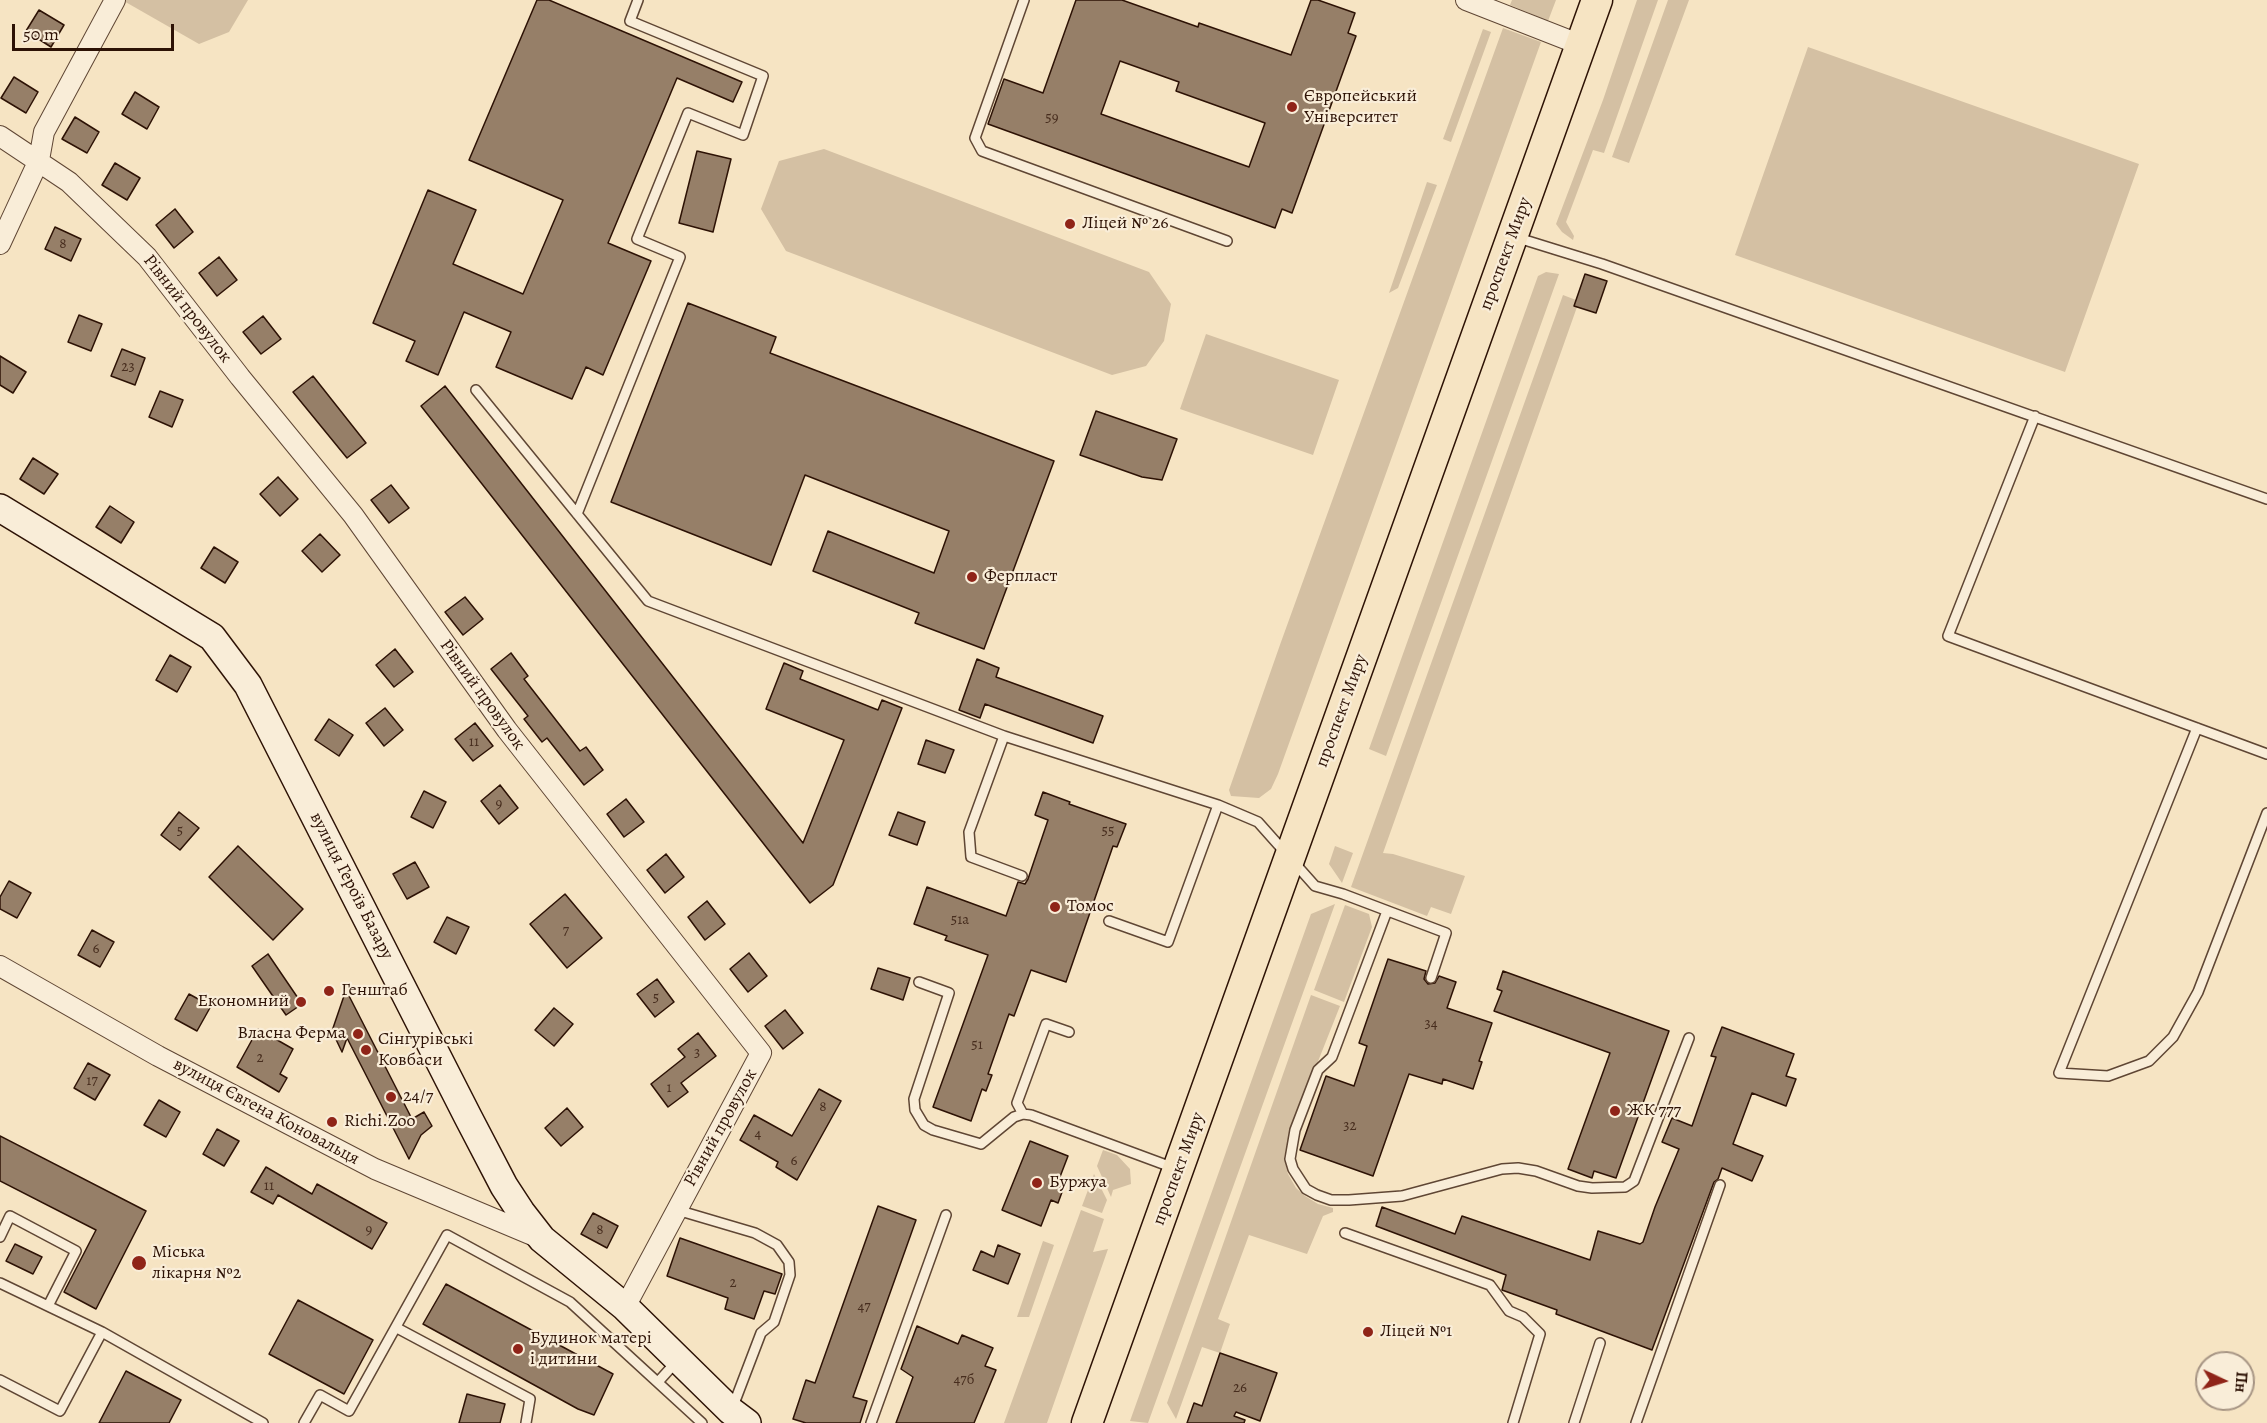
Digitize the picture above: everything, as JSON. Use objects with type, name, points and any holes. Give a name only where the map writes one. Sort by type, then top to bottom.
[{"type":"main road","name":"проспект Миру","points":[[1087,1423],[1597,0]]},
{"type":"main road","name":"вулиця Героїв Базару","points":[[0,508],[212,637],[248,685],[504,1186],[542,1239],[625,1307],[739,1417]]},
{"type":"street","points":[[0,244],[39,160],[44,132],[115,0]]},
{"type":"street","points":[[1466,0],[1581,45]]},
{"type":"street","name":"Рівний провулок","points":[[0,136],[69,182],[147,256],[240,377],[353,515],[507,730],[762,1053],[625,1307]]},
{"type":"street","name":"вулиця Євгена Коновальця","points":[[0,966],[158,1056],[375,1169],[542,1239]]},
{"type":"lane","points":[[577,514],[680,257],[638,239],[688,113],[743,135],[763,76],[630,21],[638,0]]},
{"type":"lane","points":[[1024,0],[975,138],[982,151],[1227,241]]},
{"type":"lane","points":[[1513,236],[1602,264],[2267,499]]},
{"type":"lane","points":[[476,390],[648,601],[1004,736],[1218,804],[1258,822],[1315,886],[1343,894],[1446,933],[1431,978]]},
{"type":"lane","points":[[2035,416],[1948,636],[2267,754]]},
{"type":"lane","points":[[2197,728],[2059,1072],[2108,1076],[2149,1061],[2173,1037],[2198,992],[2267,813]]},
{"type":"lane","points":[[1004,736],[969,832],[971,857],[1022,876]]},
{"type":"lane","points":[[1109,921],[1168,942],[1218,804]]},
{"type":"lane","points":[[1387,910],[1332,1057],[1318,1070],[1295,1130],[1290,1159],[1293,1169],[1306,1189],[1317,1195],[1331,1200],[1402,1196],[1492,1172],[1518,1168],[1536,1171],[1578,1186],[1625,1187],[1634,1181],[1689,1038]]},
{"type":"lane","points":[[919,982],[949,993],[914,1098],[915,1110],[924,1125],[933,1130],[981,1144],[1014,1117],[1023,1114],[1179,1170]]},
{"type":"lane","points":[[1023,1114],[1017,1103],[1046,1024],[1069,1032]]},
{"type":"lane","points":[[1636,1423],[1720,1185]]},
{"type":"lane","points":[[676,1210],[755,1233],[777,1245],[789,1262],[790,1275],[774,1322],[761,1333],[739,1417]]},
{"type":"lane","points":[[871,1423],[946,1215]]},
{"type":"lane","points":[[0,1237],[10,1216],[76,1251],[48,1306]]},
{"type":"lane","points":[[1345,1233],[1490,1285],[1509,1311],[1522,1317],[1540,1334],[1513,1423]]},
{"type":"lane","points":[[304,1423],[320,1395],[349,1411],[447,1234],[562,1296],[702,1423]]},
{"type":"lane","points":[[0,1283],[102,1332],[263,1423]]},
{"type":"lane","points":[[397,1328],[530,1399],[526,1423]]},
{"type":"lane","points":[[0,1380],[60,1411],[102,1332]]},
{"type":"lane","points":[[1574,1423],[1599,1343]]},
{"type":"lane","points":[[658,1382],[678,1360]]},
{"type":"shaded area","points":[[122,0],[248,0],[229,32],[199,44]]},
{"type":"shaded area","points":[[1512,0],[1556,0],[1548,21],[1510,5]]},
{"type":"shaded area","points":[[1637,0],[1658,0],[1604,153],[1593,150],[1566,222],[1574,236],[1573,240],[1556,224],[1603,100]]},
{"type":"shaded area","points":[[1668,0],[1689,0],[1629,163],[1612,157]]},
{"type":"shaded area","points":[[1503,28],[1541,42],[1278,774],[1271,789],[1259,798],[1231,796],[1229,790],[1281,642]]},
{"type":"shaded area","points":[[1483,29],[1491,32],[1451,142],[1443,139]]},
{"type":"shaded area","points":[[1808,47],[2139,164],[2065,372],[1735,255]]},
{"type":"shaded area","points":[[824,149],[1149,272],[1171,304],[1164,341],[1146,366],[1112,375],[786,251],[761,209],[779,161]]},
{"type":"shaded area","points":[[1427,182],[1437,185],[1398,288],[1389,293]]},
{"type":"shaded area","points":[[1546,272],[1559,274],[1386,756],[1369,749],[1538,276]]},
{"type":"shaded area","points":[[1563,295],[1576,300],[1574,306],[1577,307],[1383,853],[1465,876],[1451,914],[1431,907],[1427,916],[1351,887]]},
{"type":"shaded area","points":[[1206,334],[1339,380],[1313,455],[1180,409]]},
{"type":"shaded area","points":[[1335,846],[1353,853],[1342,883],[1329,864]]},
{"type":"shaded area","points":[[1335,904],[1148,1423],[1130,1421],[1311,914]]},
{"type":"shaded area","points":[[1345,905],[1369,914],[1372,927],[1344,1002],[1314,990]]},
{"type":"shaded area","points":[[1311,995],[1340,1006],[1290,1132],[1284,1158],[1288,1174],[1296,1188],[1318,1204],[1333,1208],[1333,1212],[1323,1216],[1307,1254],[1249,1235],[1218,1319],[1230,1324],[1220,1353],[1202,1347],[1176,1419],[1167,1403]]},
{"type":"shaded area","points":[[1103,1150],[1117,1155],[1130,1169],[1131,1184],[1113,1190],[1111,1197],[1097,1166]]},
{"type":"shaded area","points":[[1094,1174],[1107,1200],[1102,1213],[1082,1206]]},
{"type":"shaded area","points":[[1081,1210],[1104,1219],[1093,1252],[1108,1249],[1047,1423],[1004,1423]]},
{"type":"shaded area","points":[[1043,1241],[1054,1245],[1029,1317],[1017,1317]]},
{"type":"building","points":[[537,0],[549,0],[742,82],[733,102],[677,78],[608,243],[651,261],[603,375],[586,367],[572,399],[496,367],[511,332],[464,312],[438,375],[406,361],[415,341],[373,323],[428,190],[476,210],[453,264],[523,294],[563,200],[469,160]]},
{"type":"building","points":[[1076,0],[1122,0],[1198,27],[1199,23],[1291,55],[1311,0],[1318,0],[1355,13],[1348,33],[1356,36],[1292,213],[1282,209],[1275,228],[988,124],[1004,79],[1043,93]],"holes":[[[1120,61],[1179,82],[1176,91],[1265,123],[1249,167],[1101,114]]]},
{"type":"building","points":[[39,10],[64,25],[51,47],[26,31]]},
{"type":"building","points":[[14,77],[38,92],[26,113],[1,98]]},
{"type":"building","points":[[135,92],[159,107],[147,129],[122,114]]},
{"type":"building","points":[[75,117],[99,132],[87,153],[62,139]]},
{"type":"building","points":[[697,151],[731,159],[713,232],[679,223]]},
{"type":"building","points":[[115,163],[140,178],[127,200],[102,185]]},
{"type":"building","points":[[175,209],[193,232],[174,248],[156,225]]},
{"type":"building","points":[[55,227],[81,239],[71,261],[45,249]]},
{"type":"building","points":[[219,257],[237,280],[217,296],[199,273]]},
{"type":"building","points":[[1585,274],[1607,281],[1596,313],[1574,306]]},
{"type":"building","points":[[688,303],[776,337],[770,353],[1054,461],[984,649],[915,623],[919,613],[813,571],[828,531],[934,573],[949,531],[805,475],[771,565],[611,502]]},
{"type":"building","points":[[79,315],[102,324],[91,351],[68,342]]},
{"type":"building","points":[[263,316],[281,339],[261,354],[243,332]]},
{"type":"building","points":[[122,349],[145,358],[135,385],[111,376]]},
{"type":"building","points":[[0,356],[26,372],[13,393],[0,385]]},
{"type":"building","points":[[313,376],[366,443],[347,458],[293,392]]},
{"type":"building","points":[[445,386],[803,843],[844,740],[766,709],[784,663],[803,671],[800,679],[878,710],[882,700],[902,708],[833,885],[810,903],[421,406]]},
{"type":"building","points":[[160,391],[183,400],[172,427],[149,417]]},
{"type":"building","points":[[1096,411],[1177,439],[1162,480],[1142,477],[1080,455]]},
{"type":"building","points":[[33,458],[58,474],[44,494],[20,479]]},
{"type":"building","points":[[278,477],[298,499],[280,516],[260,494]]},
{"type":"building","points":[[391,485],[409,508],[389,523],[371,500]]},
{"type":"building","points":[[110,506],[134,522],[121,543],[96,527]]},
{"type":"building","points":[[320,534],[340,555],[322,572],[302,551]]},
{"type":"building","points":[[214,547],[238,562],[225,583],[201,568]]},
{"type":"building","points":[[465,597],[483,619],[463,635],[445,612]]},
{"type":"building","points":[[395,649],[413,672],[394,687],[376,665]]},
{"type":"building","points":[[511,653],[528,676],[524,679],[580,751],[586,747],[603,770],[584,785],[547,738],[542,742],[524,719],[528,716],[491,669]]},
{"type":"building","points":[[170,655],[191,667],[177,692],[156,680]]},
{"type":"building","points":[[977,659],[999,668],[996,677],[1103,716],[1093,743],[985,704],[980,718],[959,710]]},
{"type":"building","points":[[385,708],[403,730],[384,746],[366,723]]},
{"type":"building","points":[[329,719],[353,735],[339,756],[315,740]]},
{"type":"building","points":[[475,723],[493,746],[473,761],[455,739]]},
{"type":"building","points":[[926,740],[954,750],[945,773],[918,764]]},
{"type":"building","points":[[500,785],[518,808],[499,824],[481,801]]},
{"type":"building","points":[[424,791],[446,802],[433,828],[411,817]]},
{"type":"building","points":[[1043,792],[1070,802],[1069,804],[1126,824],[1117,847],[1113,846],[1066,982],[1031,970],[1014,1016],[1009,1014],[988,1074],[992,1075],[986,1091],[982,1089],[971,1121],[933,1107],[988,955],[945,940],[947,936],[914,924],[927,887],[1006,916],[1018,882],[1025,884],[1028,879],[1048,820],[1035,815]]},
{"type":"building","points":[[626,799],[644,822],[624,837],[607,814]]},
{"type":"building","points":[[179,812],[199,828],[180,850],[161,835]]},
{"type":"building","points":[[898,812],[925,822],[917,845],[889,835]]},
{"type":"building","points":[[238,846],[303,909],[273,940],[209,877]]},
{"type":"building","points":[[666,854],[684,877],[665,893],[647,870]]},
{"type":"building","points":[[415,862],[429,887],[407,899],[393,874]]},
{"type":"building","points":[[9,881],[31,893],[17,918],[0,909],[0,897]]},
{"type":"building","points":[[565,894],[602,938],[567,968],[530,924]]},
{"type":"building","points":[[707,901],[725,924],[705,940],[688,917]]},
{"type":"building","points":[[447,917],[469,927],[456,954],[434,942]]},
{"type":"building","points":[[92,930],[114,942],[100,967],[78,955]]},
{"type":"building","points":[[749,953],[767,976],[748,992],[730,969]]},
{"type":"building","points":[[268,954],[302,1004],[286,1015],[252,966]]},
{"type":"building","points":[[1388,959],[1426,971],[1424,979],[1428,984],[1435,983],[1439,976],[1456,982],[1447,1008],[1492,1023],[1479,1061],[1482,1062],[1473,1089],[1443,1079],[1442,1084],[1409,1074],[1373,1176],[1300,1150],[1326,1076],[1354,1086],[1367,1046],[1359,1043]]},
{"type":"building","points":[[878,968],[910,978],[903,1000],[871,989]]},
{"type":"building","name":"ЖК 777","points":[[1503,971],[1669,1031],[1616,1178],[1594,1171],[1592,1178],[1568,1169],[1610,1053],[1494,1011],[1502,991],[1497,989]]},
{"type":"building","points":[[657,979],[674,1002],[655,1017],[637,994]]},
{"type":"building","points":[[346,990],[412,1119],[424,1112],[432,1126],[421,1135],[409,1159],[347,1038],[342,1052],[332,1031]]},
{"type":"building","points":[[189,994],[211,1006],[197,1031],[175,1019]]},
{"type":"building","points":[[554,1008],[573,1024],[554,1046],[535,1030]]},
{"type":"building","points":[[785,1010],[803,1033],[783,1049],[765,1026]]},
{"type":"building","points":[[1722,1027],[1794,1054],[1786,1076],[1796,1079],[1786,1106],[1752,1093],[1733,1144],[1763,1156],[1752,1181],[1722,1168],[1718,1179],[1714,1182],[1652,1350],[1556,1314],[1557,1310],[1502,1290],[1506,1275],[1376,1226],[1382,1207],[1455,1234],[1462,1216],[1590,1260],[1598,1231],[1640,1244],[1643,1242],[1679,1149],[1662,1142],[1672,1118],[1692,1126],[1716,1057],[1711,1056]]},
{"type":"building","points":[[258,1029],[293,1049],[280,1074],[287,1078],[279,1092],[237,1067]]},
{"type":"building","points":[[698,1033],[716,1056],[681,1083],[688,1092],[668,1107],[651,1084],[685,1057],[678,1049]]},
{"type":"building","points":[[88,1063],[110,1075],[95,1100],[74,1088]]},
{"type":"building","points":[[819,1089],[841,1101],[797,1180],[776,1167],[778,1162],[740,1140],[754,1115],[792,1136]]},
{"type":"building","points":[[159,1100],[180,1112],[166,1137],[144,1125]]},
{"type":"building","points":[[567,1108],[583,1127],[561,1146],[545,1128]]},
{"type":"building","points":[[217,1129],[239,1141],[224,1166],[203,1154]]},
{"type":"building","points":[[0,1136],[146,1211],[96,1309],[64,1292],[96,1230],[0,1181]]},
{"type":"building","name":"Буржуа","points":[[1030,1141],[1068,1156],[1058,1182],[1065,1184],[1058,1203],[1051,1200],[1041,1226],[1002,1210]]},
{"type":"building","points":[[266,1167],[312,1194],[317,1184],[387,1223],[372,1249],[278,1195],[273,1204],[251,1192]]},
{"type":"building","points":[[878,1206],[916,1220],[853,1397],[867,1401],[860,1423],[806,1423],[793,1419],[806,1380],[815,1383]]},
{"type":"building","points":[[593,1213],[618,1226],[607,1248],[581,1234]]},
{"type":"building","points":[[680,1238],[782,1274],[775,1294],[764,1291],[754,1319],[725,1309],[728,1298],[667,1276]]},
{"type":"building","points":[[15,1244],[42,1257],[33,1274],[6,1261]]},
{"type":"building","points":[[998,1245],[1020,1254],[1008,1284],[973,1270],[981,1251],[994,1257]]},
{"type":"building","name":"Будинок матері і дитини","points":[[446,1284],[613,1374],[594,1415],[578,1409],[423,1324]]},
{"type":"building","points":[[298,1300],[373,1340],[344,1394],[269,1354]]},
{"type":"building","points":[[917,1326],[958,1344],[962,1335],[993,1348],[985,1366],[996,1370],[974,1423],[896,1423],[913,1377],[901,1369]]},
{"type":"building","points":[[1220,1353],[1277,1373],[1260,1421],[1236,1412],[1234,1416],[1245,1420],[1244,1423],[1187,1423],[1194,1403],[1202,1406]]},
{"type":"building","points":[[126,1371],[181,1400],[169,1423],[99,1423]]},
{"type":"building","points":[[467,1394],[505,1404],[500,1423],[459,1423]]},
{"type":"place","name":"Європейський Університет","points":[[1292,107]]},
{"type":"place","name":"Ліцей № 26","points":[[1070,224]]},
{"type":"place","name":"Ферпласт","points":[[972,577]]},
{"type":"place","name":"Томос","points":[[1055,907]]},
{"type":"place","name":"Генштаб","points":[[329,991]]},
{"type":"place","name":"Економний","points":[[301,1002]]},
{"type":"place","name":"Власна Ферма","points":[[358,1034]]},
{"type":"place","name":"Сінгурівські Ковбаси","points":[[366,1050]]},
{"type":"place","name":"24/7","points":[[391,1097]]},
{"type":"place","name":"ЖК 777","points":[[1615,1111]]},
{"type":"place","name":"Richi.Zoo","points":[[332,1122]]},
{"type":"place","name":"Буржуа","points":[[1037,1183]]},
{"type":"place","name":"Міська лікарня №2","points":[[139,1263]]},
{"type":"place","name":"Ліцей №1","points":[[1368,1332]]},
{"type":"place","name":"Будинок матері і дитини","points":[[518,1349]]}]
